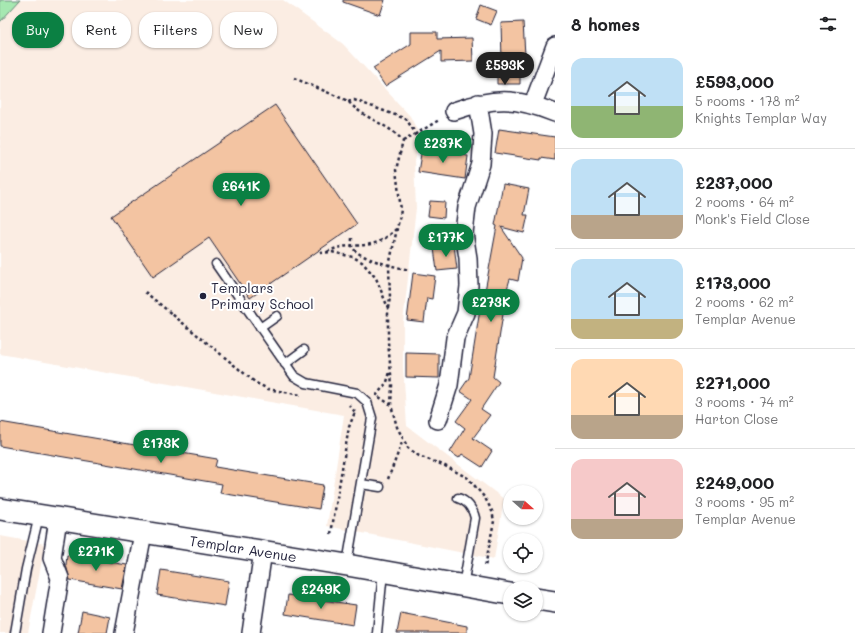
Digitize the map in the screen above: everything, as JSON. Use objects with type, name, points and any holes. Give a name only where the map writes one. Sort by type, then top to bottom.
[{"type":"street","points":[[533,104],[555,46]]},
{"type":"street","points":[[454,111],[478,103],[498,99],[533,104],[555,113]]},
{"type":"street","points":[[438,420],[449,385],[455,338],[466,313],[468,279],[464,233],[467,207],[481,164],[483,134],[478,103]]},
{"type":"street","name":"Templar Avenue","points":[[0,509],[384,571],[503,593]]},
{"type":"street","points":[[49,518],[52,558],[60,578],[51,633]]},
{"type":"street","points":[[124,633],[143,533]]},
{"type":"street","points":[[251,633],[263,551]]},
{"type":"street","points":[[543,600],[555,602]]},
{"type":"lane","points":[[216,264],[294,376],[306,383],[357,393],[367,402],[372,418],[347,565]]},
{"type":"lane","points":[[260,328],[277,316]]},
{"type":"lane","points":[[285,364],[304,350]]},
{"type":"lane","points":[[361,484],[380,486]]},
{"type":"lane","points":[[458,498],[463,500],[473,511],[475,518],[463,586]]},
{"type":"lane","points":[[15,633],[26,569],[49,518]]},
{"type":"lane","points":[[377,633],[384,571]]},
{"type":"path","points":[[294,78],[348,101],[354,109],[396,132],[403,141]]},
{"type":"path","points":[[348,101],[354,100],[406,119],[416,134]]},
{"type":"path","points":[[454,111],[403,141],[396,170],[400,210],[398,227],[389,266],[390,298],[388,308],[391,405],[403,440],[408,448],[419,456],[468,478],[485,498],[492,511],[494,521],[485,567]]},
{"type":"path","points":[[325,253],[336,247],[374,244],[387,238],[398,227]]},
{"type":"path","points":[[352,238],[352,246],[354,250],[389,266],[409,270]]},
{"type":"path","points":[[320,253],[332,252],[353,257],[362,262],[376,278],[388,308]]},
{"type":"path","points":[[145,292],[256,383],[268,389],[304,396]]},
{"type":"path","points":[[331,534],[349,427],[355,412],[377,395],[387,382],[391,370]]},
{"type":"path","points":[[377,395],[391,405]]},
{"type":"path","points":[[348,404],[355,412]]},
{"type":"path","points":[[387,480],[403,440]]},
{"type":"shaded area","name":"Templars Primary School","points":[[20,0],[283,0],[343,44],[410,116],[421,138],[414,161],[416,208],[403,322],[403,366],[407,426],[503,498],[494,559],[327,526],[344,415],[0,354],[0,22]]},
{"type":"shaded area","points":[[0,536],[45,544],[28,633],[0,633]]},
{"type":"green space","points":[[0,0],[20,0],[0,22]]},
{"type":"building","points":[[343,0],[385,0],[380,15],[343,2]]},
{"type":"building","points":[[481,5],[497,11],[491,25],[476,19]]},
{"type":"building","points":[[523,22],[525,55],[520,55],[520,84],[497,84],[497,60],[502,60],[501,23]]},
{"type":"building","points":[[411,32],[437,32],[437,39],[472,38],[473,61],[441,62],[441,51],[385,86],[373,68],[411,44]]},
{"type":"building","points":[[275,105],[357,224],[250,298],[209,238],[153,277],[111,216]]},
{"type":"building","points":[[499,129],[555,137],[555,160],[541,158],[541,160],[495,153]]},
{"type":"building","points":[[422,148],[468,156],[465,179],[418,172]]},
{"type":"building","points":[[503,184],[529,189],[524,215],[528,215],[524,233],[501,227],[522,258],[518,281],[510,279],[507,289],[493,377],[499,382],[481,409],[490,415],[473,438],[492,451],[482,467],[462,454],[459,458],[450,452],[465,428],[456,421],[472,399],[460,391],[469,378],[483,291],[485,291],[497,226],[495,225]]},
{"type":"building","points":[[430,201],[445,202],[444,218],[428,216]]},
{"type":"building","points":[[454,245],[457,269],[437,271],[434,248]]},
{"type":"building","points":[[413,273],[435,276],[432,299],[427,298],[424,322],[407,320]]},
{"type":"building","points":[[406,353],[439,354],[439,378],[406,377]]},
{"type":"building","points":[[0,422],[217,459],[215,467],[323,485],[319,509],[220,493],[222,484],[0,446]]},
{"type":"building","points":[[67,555],[127,565],[122,589],[70,580],[66,565]]},
{"type":"building","points":[[161,570],[229,581],[225,606],[157,595]]},
{"type":"building","points":[[288,595],[356,605],[353,625],[285,614]]},
{"type":"building","points":[[82,611],[110,617],[107,633],[78,633]]},
{"type":"building","points":[[401,613],[467,626],[467,633],[397,633]]},
{"type":"place","name":"Templars Primary School","points":[[203,296]]}]
